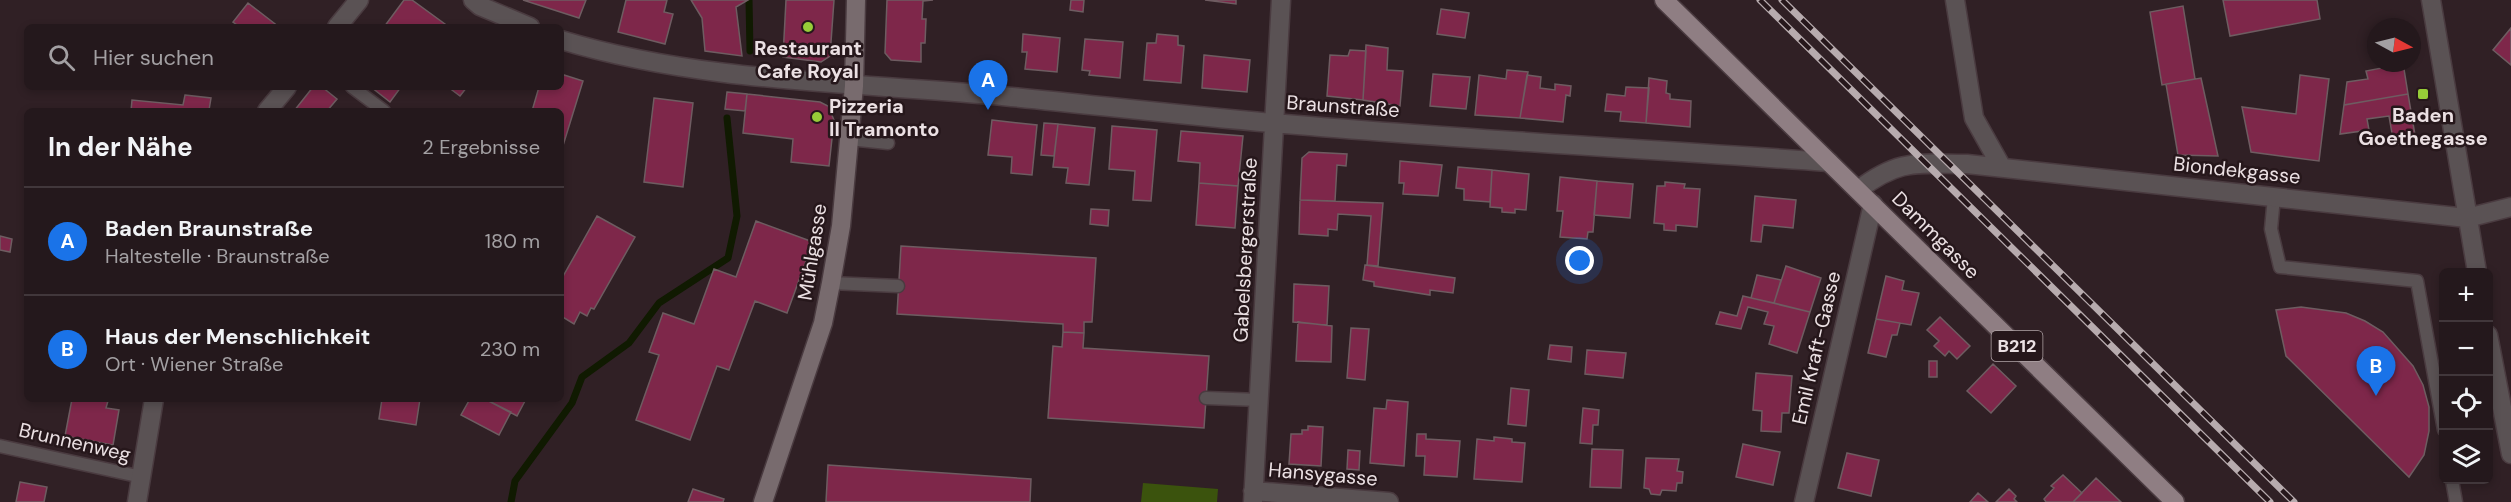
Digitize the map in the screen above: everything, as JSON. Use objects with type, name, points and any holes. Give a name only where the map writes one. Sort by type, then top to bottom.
[{"type":"main road","name":"Dammgasse","points":[[1664,0],[2175,502]]},
{"type":"street","points":[[339,24],[359,0]]},
{"type":"street","points":[[473,0],[480,6],[523,24]]},
{"type":"street","name":"Mühlgasse","points":[[763,502],[823,323],[831,283],[841,226],[854,86],[856,0]]},
{"type":"street","name":"Gabelsbergerstraße","points":[[1253,497],[1281,0]]},
{"type":"street","points":[[1955,0],[1974,118],[2001,166]]},
{"type":"street","points":[[2431,0],[2476,268]]},
{"type":"street","name":"Braunstraße","points":[[564,41],[612,55],[712,71],[854,86],[930,90],[1274,123],[1829,162]]},
{"type":"street","points":[[270,108],[284,90]]},
{"type":"street","name":"Biondekgasse","points":[[1858,190],[1878,175],[1906,164],[2001,166],[2468,218]]},
{"type":"street","name":"Emil Kraft-Gasse","points":[[1804,502],[1873,204]]},
{"type":"street","points":[[2468,218],[2511,207]]},
{"type":"street","points":[[2493,361],[2511,454]]},
{"type":"street","points":[[137,502],[154,402]]},
{"type":"street","name":"Hansygasse","points":[[1253,497],[1389,502]]},
{"type":"lane","points":[[356,90],[380,108]]},
{"type":"lane","points":[[849,140],[888,143]]},
{"type":"lane","points":[[2274,196],[2271,230],[2280,267],[2417,281],[2439,402]]},
{"type":"lane","points":[[831,283],[898,286]]},
{"type":"lane","points":[[1206,398],[1259,400]]},
{"type":"lane","name":"Brunnenweg","points":[[0,446],[142,477]]},
{"type":"lane","points":[[2453,484],[2456,502]]},
{"type":"green space","points":[[1143,483],[1218,489],[1217,502],[1141,502]]},
{"type":"building","points":[[404,0],[412,0],[445,24],[386,24]]},
{"type":"building","points":[[523,0],[586,0],[579,18]]},
{"type":"building","points":[[626,0],[667,0],[664,12],[673,14],[665,44],[618,32]]},
{"type":"building","points":[[691,0],[748,0],[736,7],[742,56],[705,51],[702,18]]},
{"type":"building","name":"Restaurant Cafe Royal","points":[[786,0],[834,0],[830,56],[821,62],[783,57]]},
{"type":"building","points":[[887,0],[933,0],[923,1],[922,19],[926,19],[925,43],[921,43],[921,62],[891,60],[885,53]]},
{"type":"building","points":[[1071,0],[1084,0],[1083,12],[1070,10]]},
{"type":"building","points":[[1205,0],[1236,0],[1236,4]]},
{"type":"building","points":[[2223,0],[2317,0],[2320,19],[2230,36]]},
{"type":"building","points":[[248,3],[275,24],[236,24],[233,22]]},
{"type":"building","points":[[2183,6],[2195,79],[2162,85],[2150,12]]},
{"type":"building","points":[[1441,9],[1469,13],[1465,38],[1437,34]]},
{"type":"building","points":[[2511,28],[2511,65],[2493,50]]},
{"type":"building","points":[[1023,34],[1060,38],[1057,72],[1025,69],[1027,52],[1022,52]]},
{"type":"building","points":[[1157,34],[1178,36],[1178,45],[1184,46],[1181,83],[1144,80],[1147,43],[1156,43]]},
{"type":"building","points":[[1085,39],[1123,42],[1120,78],[1089,75],[1090,71],[1082,70]]},
{"type":"building","points":[[1366,45],[1388,48],[1387,70],[1403,71],[1400,106],[1363,100]]},
{"type":"building","points":[[1350,50],[1366,51],[1363,100],[1327,96],[1330,55],[1348,56]]},
{"type":"building","points":[[1204,55],[1250,60],[1247,92],[1202,88]]},
{"type":"building","points":[[1507,70],[1528,72],[1520,118],[1475,115],[1479,75],[1506,79]]},
{"type":"building","points":[[2366,71],[2404,72],[2408,94],[2344,105],[2347,82],[2368,79]]},
{"type":"building","points":[[1433,74],[1470,77],[1466,109],[1430,106]]},
{"type":"building","points":[[564,75],[583,81],[564,142],[564,108],[533,108],[538,90],[564,90]]},
{"type":"building","points":[[1527,75],[1541,77],[1540,88],[1555,90],[1555,84],[1571,86],[1570,96],[1566,95],[1563,122],[1520,118]]},
{"type":"building","points":[[2300,75],[2329,79],[2319,161],[2251,152],[2242,107],[2296,114]]},
{"type":"building","points":[[1649,78],[1667,81],[1666,93],[1670,94],[1670,99],[1691,101],[1690,127],[1646,123]]},
{"type":"building","points":[[2201,78],[2218,156],[2178,155],[2166,84]]},
{"type":"building","points":[[1626,87],[1649,88],[1646,123],[1620,121],[1621,112],[1605,111],[1607,94],[1625,96]]},
{"type":"building","points":[[311,90],[326,90],[337,99],[330,108],[296,108]]},
{"type":"building","points":[[375,90],[399,90],[390,102]]},
{"type":"building","points":[[452,90],[465,90],[460,96]]},
{"type":"building","points":[[727,92],[747,94],[745,111],[725,109]]},
{"type":"building","points":[[747,94],[820,102],[828,106],[834,120],[829,166],[791,162],[793,139],[743,133]]},
{"type":"building","points":[[2408,94],[2416,141],[2394,145],[2389,116],[2367,119],[2369,130],[2340,134],[2344,105]]},
{"type":"building","points":[[185,95],[211,98],[209,108],[131,108],[132,100],[183,105]]},
{"type":"building","points":[[654,98],[693,103],[683,187],[644,182]]},
{"type":"building","points":[[992,120],[1037,125],[1032,175],[1011,173],[1012,157],[988,155]]},
{"type":"building","points":[[1044,123],[1058,124],[1054,156],[1041,155]]},
{"type":"building","points":[[1058,124],[1095,128],[1089,185],[1066,183],[1068,168],[1053,167]]},
{"type":"building","points":[[1112,126],[1157,130],[1151,201],[1133,200],[1135,171],[1109,169]]},
{"type":"building","points":[[1181,131],[1243,136],[1238,186],[1199,183],[1200,163],[1178,161]]},
{"type":"building","points":[[1309,152],[1347,154],[1346,166],[1337,165],[1335,201],[1300,200],[1302,158]]},
{"type":"building","points":[[1400,161],[1442,165],[1438,196],[1403,194],[1404,183],[1399,183]]},
{"type":"building","points":[[1458,167],[1492,170],[1490,202],[1464,200],[1464,189],[1456,188]]},
{"type":"building","points":[[1492,170],[1529,174],[1526,210],[1515,209],[1515,213],[1502,212],[1502,208],[1490,207]]},
{"type":"building","points":[[1560,177],[1597,181],[1593,232],[1588,232],[1587,239],[1560,237],[1563,211],[1557,211]]},
{"type":"building","points":[[1597,181],[1633,184],[1630,218],[1594,215]]},
{"type":"building","points":[[1665,182],[1685,184],[1684,188],[1700,189],[1697,227],[1676,225],[1676,231],[1664,230],[1664,224],[1654,223],[1657,186],[1665,186]]},
{"type":"building","points":[[1199,183],[1238,186],[1235,228],[1196,225]]},
{"type":"building","points":[[1755,196],[1796,200],[1793,228],[1763,225],[1761,242],[1751,241]]},
{"type":"building","points":[[1300,200],[1383,203],[1378,266],[1367,265],[1371,216],[1338,214],[1337,230],[1328,229],[1328,236],[1299,234]]},
{"type":"building","points":[[1091,209],[1109,210],[1108,226],[1090,224]]},
{"type":"building","points":[[597,216],[635,237],[594,309],[591,308],[587,316],[580,312],[574,324],[564,318],[564,275]]},
{"type":"building","points":[[756,221],[813,242],[787,313],[755,301],[729,370],[717,366],[690,440],[636,420],[659,355],[649,352],[663,313],[694,324],[714,269],[736,277]]},
{"type":"building","points":[[0,236],[12,239],[10,252],[0,250]]},
{"type":"building","points":[[901,246],[1096,258],[1092,322],[1084,322],[1084,333],[1063,332],[1063,324],[897,314]]},
{"type":"building","points":[[1365,265],[1455,278],[1453,293],[1430,290],[1430,295],[1374,286],[1374,282],[1363,280]]},
{"type":"building","points":[[1786,266],[1821,278],[1810,312],[1774,303]]},
{"type":"building","points":[[1757,275],[1781,280],[1774,303],[1751,298]]},
{"type":"building","points":[[1886,276],[1904,281],[1902,290],[1919,293],[1911,325],[1876,319]]},
{"type":"building","points":[[1294,284],[1329,286],[1327,325],[1293,322]]},
{"type":"building","points":[[1743,296],[1810,312],[1797,353],[1769,344],[1774,326],[1764,324],[1768,312],[1748,307],[1741,329],[1716,324],[1720,312],[1737,316]]},
{"type":"building","points":[[2301,307],[2346,313],[2365,321],[2383,332],[2413,366],[2423,385],[2429,407],[2429,431],[2424,455],[2409,477],[2286,356],[2276,310]]},
{"type":"building","points":[[1940,317],[1970,346],[1957,359],[1949,351],[1945,356],[1934,346],[1939,341],[1927,330]]},
{"type":"building","points":[[1876,319],[1900,323],[1897,335],[1892,335],[1886,357],[1868,353]]},
{"type":"building","points":[[1298,322],[1332,326],[1331,362],[1296,361]]},
{"type":"building","points":[[1351,328],[1369,329],[1365,380],[1347,378]]},
{"type":"building","points":[[1063,332],[1084,333],[1083,348],[1209,356],[1204,428],[1048,418],[1053,346],[1062,347]]},
{"type":"building","points":[[1550,345],[1572,347],[1571,362],[1548,359]]},
{"type":"building","points":[[1587,350],[1626,353],[1623,378],[1585,374]]},
{"type":"building","points":[[1929,361],[1937,361],[1937,377],[1929,377]]},
{"type":"building","points":[[1993,364],[2016,386],[1991,413],[1967,391]]},
{"type":"building","points":[[1756,373],[1792,376],[1789,413],[1782,413],[1781,432],[1761,431],[1762,411],[1753,410]]},
{"type":"building","points":[[1511,388],[1529,390],[1526,426],[1508,424]]},
{"type":"building","points":[[1387,400],[1408,402],[1404,466],[1370,463],[1374,408],[1386,409]]},
{"type":"building","points":[[71,402],[108,402],[106,408],[119,410],[113,445],[65,436]]},
{"type":"building","points":[[382,402],[420,402],[416,425],[379,419]]},
{"type":"building","points":[[468,402],[491,402],[511,412],[499,435],[461,415]]},
{"type":"building","points":[[491,402],[524,402],[517,416]]},
{"type":"building","points":[[1583,408],[1599,410],[1598,425],[1593,425],[1592,444],[1580,443]]},
{"type":"building","points":[[1308,426],[1323,427],[1321,466],[1289,464],[1291,434],[1302,434],[1302,430],[1308,430]]},
{"type":"building","points":[[1417,434],[1426,434],[1426,439],[1460,441],[1457,477],[1424,475],[1425,456],[1416,456]]},
{"type":"building","points":[[1494,437],[1525,443],[1522,482],[1474,479],[1477,439],[1494,441]]},
{"type":"building","points":[[1743,444],[1780,452],[1773,485],[1736,477]]},
{"type":"building","points":[[1592,449],[1623,450],[1621,488],[1590,487]]},
{"type":"building","points":[[1348,450],[1360,451],[1359,470],[1347,469]]},
{"type":"building","points":[[1847,453],[1879,460],[1871,496],[1838,488]]},
{"type":"building","points":[[1646,458],[1679,459],[1677,471],[1683,472],[1682,483],[1677,483],[1676,491],[1662,490],[1660,495],[1651,494],[1649,489],[1644,488]]},
{"type":"building","points":[[828,465],[1031,479],[1030,502],[826,502]]},
{"type":"building","points":[[2063,475],[2082,493],[2073,502],[2046,502],[2044,499],[2054,488],[2051,486]]},
{"type":"building","points":[[2096,478],[2121,502],[2073,502]]},
{"type":"building","points":[[20,482],[47,487],[44,502],[16,502]]},
{"type":"building","points":[[693,489],[724,499],[723,502],[688,502]]},
{"type":"building","points":[[2009,489],[2016,496],[2014,499],[2017,502],[1996,502]]},
{"type":"building","points":[[1978,493],[1988,502],[1970,502]]},
{"type":"waterway","points":[[749,0],[750,51]]},
{"type":"waterway","points":[[511,502],[515,481],[572,403],[582,377],[629,343],[659,303],[728,258],[737,216],[727,118]]},
{"type":"railway","points":[[1760,0],[2270,502]]},
{"type":"railway","points":[[1782,0],[2294,502]]},
{"type":"place","name":"Restaurant Cafe Royal","points":[[808,27]]},
{"type":"place","name":"Baden Goethegasse","points":[[2423,94]]},
{"type":"place","name":"Baden Braunstraße","points":[[988,110]]},
{"type":"place","name":"Pizzeria Il Tramonto","points":[[817,117]]},
{"type":"place","name":"Haus der Menschlichkeit","points":[[2376,396]]}]
